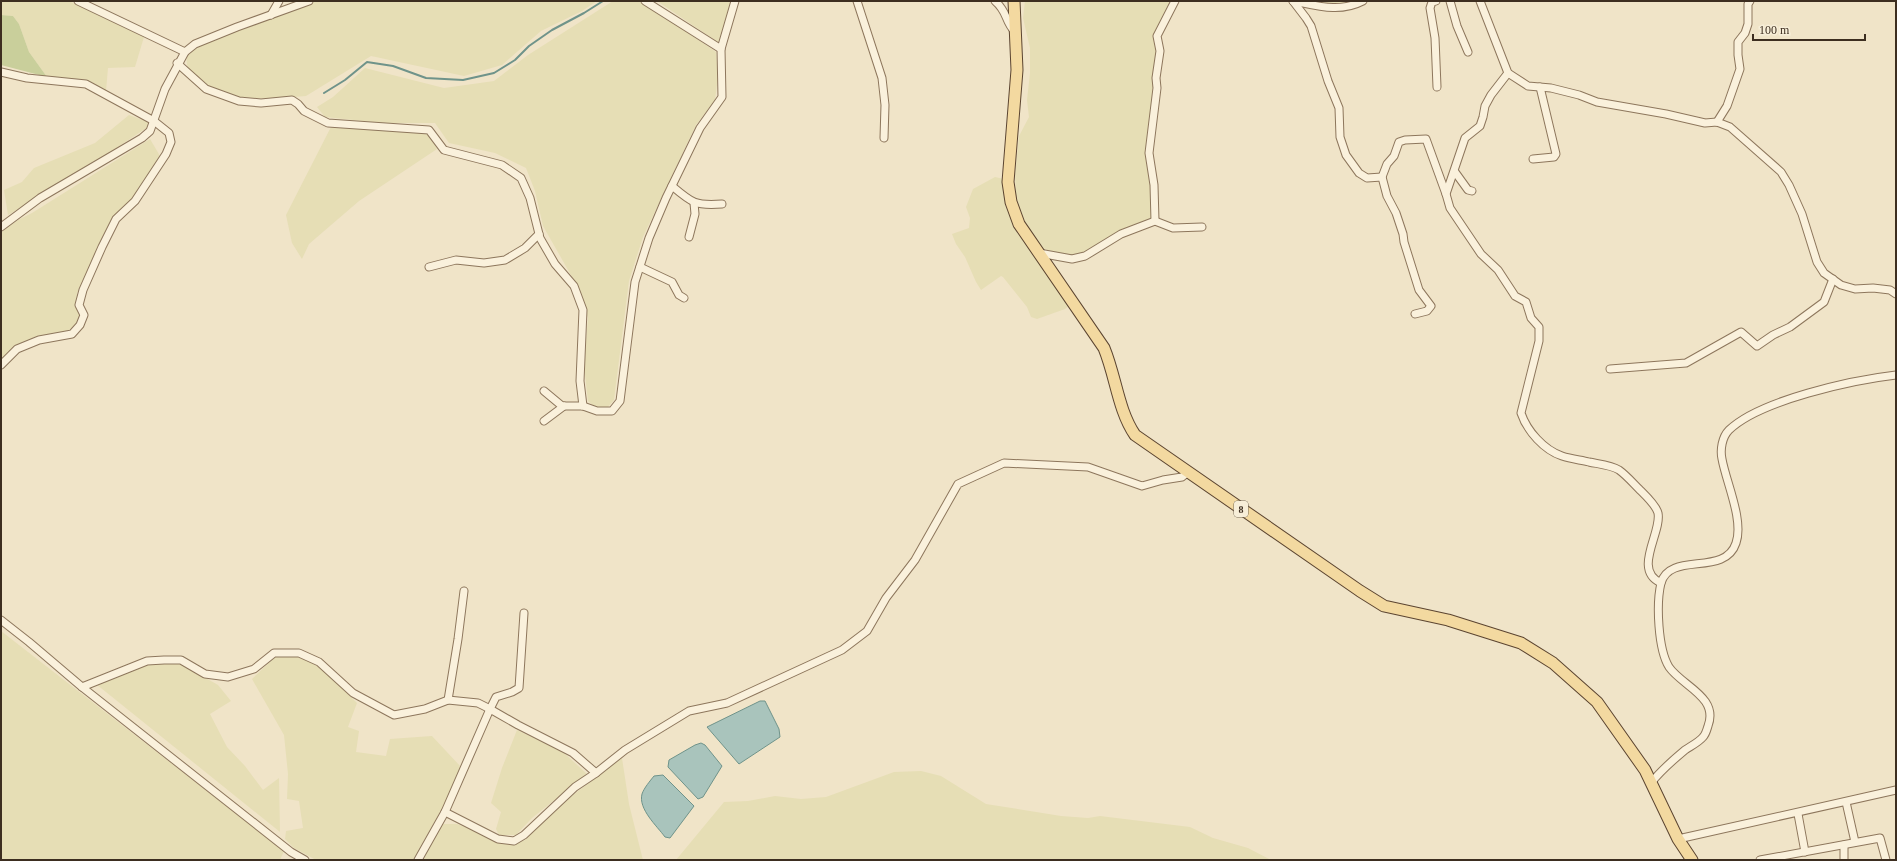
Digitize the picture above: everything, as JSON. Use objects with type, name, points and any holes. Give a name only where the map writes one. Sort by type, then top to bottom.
[{"type":"main road","name":"8","points":[[1014,1],[1017,70],[1008,182],[1011,202],[1019,224],[1104,348],[1111,365],[1127,424],[1131,430],[1135,435],[1188,472],[1384,606],[1448,620],[1521,643],[1553,663],[1598,702],[1645,770],[1678,839],[1692,860]]},
{"type":"street","points":[[78,1],[185,52]]},
{"type":"street","points":[[270,15],[279,1]]},
{"type":"street","points":[[1,227],[40,198],[142,138],[150,131],[165,89],[177,63],[185,52],[202,41],[309,1]]},
{"type":"street","points":[[645,1],[721,49]]},
{"type":"street","points":[[544,391],[562,406],[583,406],[597,411],[612,411],[620,401],[634,282],[649,238],[672,186],[700,128],[722,97],[721,49],[735,1]]},
{"type":"street","points":[[857,1],[882,78],[885,105],[884,138]]},
{"type":"street","points":[[995,1],[1005,12],[1007,21],[1016,32]]},
{"type":"street","points":[[1155,221],[1154,185],[1149,153],[1160,50],[1157,36],[1175,1]]},
{"type":"street","points":[[1293,1],[1332,9],[1354,6],[1363,1]]},
{"type":"street","points":[[1293,1],[1311,26],[1328,81],[1339,108],[1340,137],[1346,155],[1359,173],[1367,178],[1382,177]]},
{"type":"street","points":[[1436,1],[1432,2],[1430,8],[1436,38],[1437,87]]},
{"type":"street","points":[[1450,1],[1457,26],[1468,52]]},
{"type":"street","points":[[1480,1],[1508,73],[1528,86],[1579,95],[1597,102],[1666,114],[1705,124],[1717,122],[1730,127],[1781,172],[1802,214],[1817,262],[1824,273],[1841,285],[1854,289],[1874,288],[1890,290],[1896,294]]},
{"type":"street","points":[[1717,122],[1727,106],[1740,69],[1738,42],[1746,29],[1748,4],[1750,1]]},
{"type":"street","points":[[177,63],[206,89],[239,101],[261,103],[292,100],[308,114],[328,123],[429,130],[444,150],[502,165],[522,178],[530,198],[539,234],[555,264],[574,286],[583,310],[580,380],[583,406]]},
{"type":"street","points":[[1,72],[27,78],[86,84],[154,121],[170,133],[171,142],[166,154],[135,201],[116,219],[102,246],[83,290],[79,305],[84,315],[80,326],[72,334],[40,340],[17,349],[1,365]]},
{"type":"street","points":[[1446,194],[1455,172],[1455,164],[1465,138],[1480,126],[1485,106],[1491,95],[1508,73]]},
{"type":"street","points":[[1532,159],[1554,158],[1556,154],[1540,87]]},
{"type":"street","points":[[1415,314],[1427,311],[1431,306],[1419,290],[1404,242],[1401,227],[1382,177],[1388,164],[1394,156],[1399,142],[1405,140],[1426,139],[1450,208],[1481,254],[1498,270],[1514,296],[1526,302],[1531,318],[1539,327],[1540,341],[1521,413],[1524,422],[1528,429],[1543,444],[1562,456],[1618,470],[1658,511],[1659,521],[1651,544],[1649,561],[1651,574],[1661,583]]},
{"type":"street","points":[[1455,172],[1468,190],[1472,191]]},
{"type":"street","points":[[672,186],[694,203],[707,205],[722,204]]},
{"type":"street","points":[[689,237],[694,214],[694,203]]},
{"type":"street","points":[[1039,253],[1072,259],[1085,256],[1121,234],[1155,221],[1173,228],[1202,227]]},
{"type":"street","points":[[429,267],[456,260],[484,263],[505,260],[525,248],[539,234]]},
{"type":"street","points":[[640,267],[672,282],[679,295],[684,298]]},
{"type":"street","points":[[1610,369],[1686,363],[1741,332],[1757,346],[1773,335],[1790,327],[1824,302],[1833,279]]},
{"type":"street","points":[[1651,783],[1662,769],[1704,737],[1711,719],[1709,706],[1702,696],[1681,680],[1670,667],[1663,653],[1659,635],[1661,583],[1668,572],[1682,566],[1716,562],[1730,553],[1736,544],[1738,530],[1729,482],[1721,458],[1722,444],[1728,431],[1743,420],[1800,396],[1829,388],[1896,375]]},
{"type":"street","points":[[544,421],[564,406]]},
{"type":"street","points":[[445,812],[498,839],[514,840],[524,835],[575,787],[596,774],[625,750],[689,711],[727,704],[842,650],[867,631],[886,598],[916,560],[958,484],[1004,463],[1088,467],[1142,486],[1163,480],[1182,477],[1188,472]]},
{"type":"street","points":[[448,700],[464,591]]},
{"type":"street","points":[[418,860],[445,812],[496,697],[519,688],[524,613]]},
{"type":"street","points":[[1,620],[82,687],[291,852],[304,860]]},
{"type":"street","points":[[82,687],[146,661],[181,660],[205,674],[228,677],[254,669],[274,653],[299,654],[319,662],[353,693],[394,715],[425,709],[448,700],[478,703],[573,753],[596,774]]},
{"type":"street","points":[[1678,839],[1798,814],[1896,790]]},
{"type":"street","points":[[1846,802],[1855,842]]},
{"type":"street","points":[[1798,814],[1805,852]]},
{"type":"street","points":[[1760,860],[1880,838],[1886,860]]},
{"type":"street","points":[[1844,844],[1844,860]]},
{"type":"shaded area","points":[[1,1],[69,1],[144,37],[135,67],[108,68],[106,91],[47,77],[29,52],[19,24],[13,16],[1,15]]},
{"type":"shaded area","points":[[315,1],[597,1],[582,11],[541,31],[502,65],[464,76],[371,56],[306,96],[269,99],[239,97],[206,85],[191,73],[187,65],[186,52],[218,37]]},
{"type":"shaded area","points":[[613,1],[642,1],[716,52],[718,77],[715,100],[696,125],[643,237],[629,281],[614,400],[606,409],[597,409],[588,401],[584,366],[588,318],[576,284],[543,226],[535,191],[526,168],[495,153],[449,143],[435,123],[382,123],[325,117],[317,107],[333,97],[365,68],[444,88],[494,81],[528,55]]},
{"type":"shaded area","points":[[657,1],[731,1],[722,45]]},
{"type":"shaded area","points":[[1025,1],[1172,1],[1157,44],[1156,89],[1147,146],[1152,186],[1153,218],[1081,256],[1066,255],[1040,248],[1025,228],[1016,199],[1015,175],[1019,136],[1029,117],[1027,100],[1030,73],[1030,48],[1023,18]]},
{"type":"shaded area","points":[[1309,1],[1358,1],[1328,5]]},
{"type":"shaded area","points":[[129,115],[146,121],[151,125],[77,174],[8,215],[4,190],[22,182],[34,168],[95,143]]},
{"type":"shaded area","points":[[332,125],[428,131],[437,149],[359,201],[309,244],[302,259],[292,243],[286,215]]},
{"type":"shaded area","points":[[150,139],[160,156],[135,198],[114,216],[77,293],[76,306],[80,317],[76,325],[68,331],[38,338],[12,348],[1,360],[1,232]]},
{"type":"shaded area","points":[[995,177],[1004,179],[1011,218],[1017,232],[1069,306],[1065,309],[1037,319],[1031,317],[1027,307],[1003,277],[1001,276],[981,290],[976,282],[965,257],[956,244],[952,234],[969,228],[970,218],[966,207],[973,189]]},
{"type":"shaded area","points":[[1,631],[284,851],[280,860],[1,860]]},
{"type":"shaded area","points":[[276,656],[302,657],[324,670],[357,703],[348,727],[359,731],[356,752],[386,756],[390,739],[432,736],[461,767],[448,797],[414,860],[316,860],[294,848],[285,839],[286,831],[303,828],[299,801],[287,799],[288,774],[284,735],[252,679]]},
{"type":"shaded area","points":[[176,661],[218,685],[231,701],[210,714],[227,747],[245,766],[263,790],[279,778],[280,832],[96,684],[140,665]]},
{"type":"shaded area","points":[[517,730],[563,752],[587,774],[532,818],[516,835],[499,835],[496,829],[501,812],[491,803],[502,768]]},
{"type":"shaded area","points":[[622,758],[629,804],[643,860],[421,860],[441,824],[457,824],[484,834],[495,842],[512,844],[525,840],[557,807]]},
{"type":"shaded area","points":[[921,771],[941,776],[986,804],[1061,816],[1088,818],[1100,816],[1190,827],[1213,838],[1248,848],[1271,860],[676,860],[724,802],[748,801],[775,796],[801,799],[826,797],[894,772]]},
{"type":"green space","points":[[1,15],[13,16],[19,24],[29,52],[47,77],[1,65]]},
{"type":"water","points":[[760,701],[765,701],[779,729],[780,737],[739,764],[707,727]]},
{"type":"water","points":[[701,743],[705,745],[722,766],[703,797],[698,799],[668,767],[669,760]]},
{"type":"water","points":[[663,775],[694,806],[670,838],[665,837],[649,817],[645,811],[642,800],[644,789],[654,776]]},
{"type":"waterway","points":[[324,93],[345,80],[367,62],[393,66],[426,78],[463,80],[494,73],[515,60],[529,46],[552,30],[603,1]]}]
